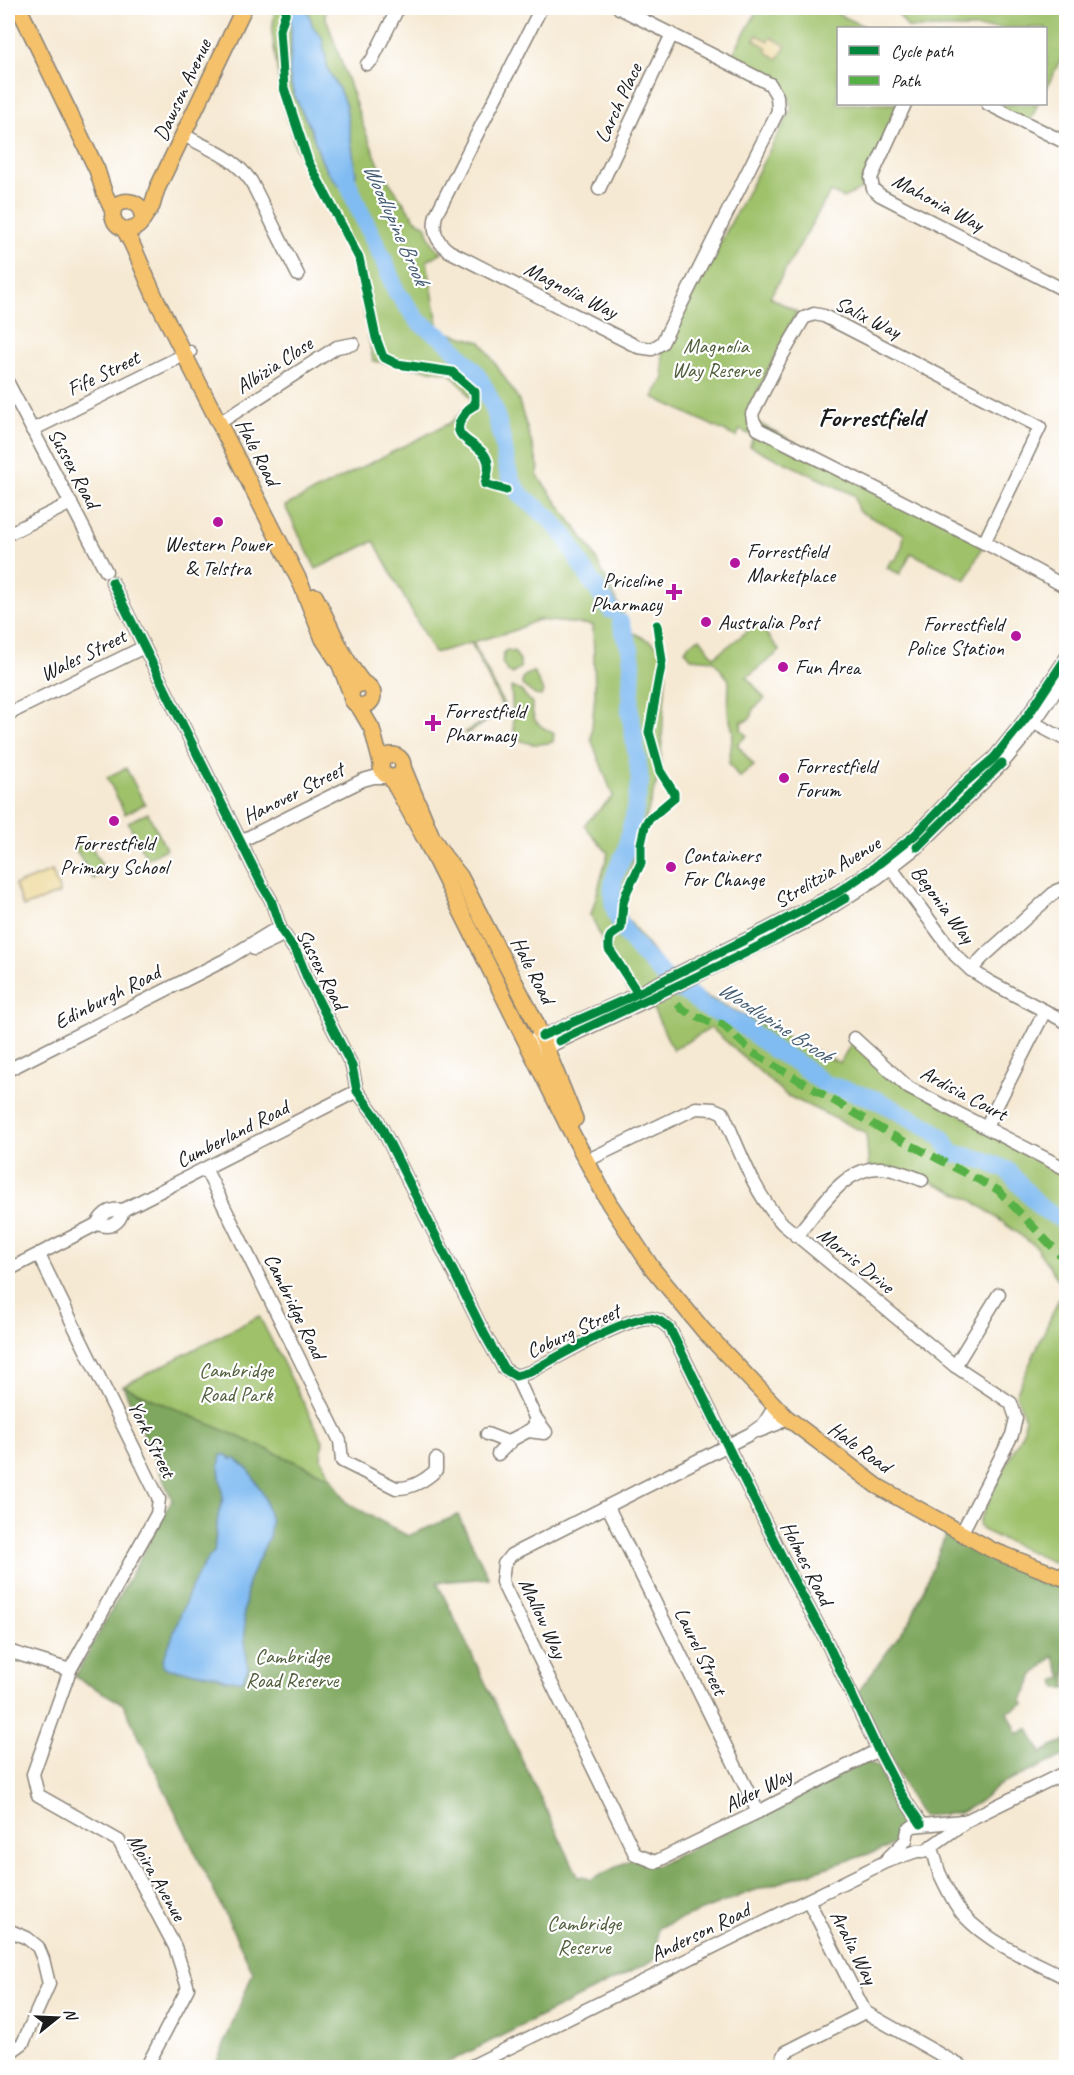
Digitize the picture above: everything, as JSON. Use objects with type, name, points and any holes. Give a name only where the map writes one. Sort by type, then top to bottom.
[{"type":"main road","points":[[19,8],[97,170],[104,192],[123,204],[140,207],[135,225],[114,221],[123,204],[157,189]]},
{"type":"main road","name":"Dawson Avenue","points":[[135,225],[152,206],[157,189],[244,8]]},
{"type":"main road","name":"Hale Road","points":[[135,225],[187,354],[330,623],[347,662],[364,684],[354,687],[372,729],[385,771],[426,841],[569,1105],[590,1159],[658,1264],[671,1290],[704,1331],[786,1417],[877,1486],[961,1534],[1008,1557],[1066,1579]]},
{"type":"main road","name":"Hale Road","points":[[222,422],[301,584],[323,639],[360,700],[374,714],[400,761],[432,837],[460,876],[512,974],[537,1045]]},
{"type":"main road","points":[[387,756],[400,761],[401,774],[385,771],[387,756]]},
{"type":"street","points":[[367,64],[372,60],[398,8]]},
{"type":"street","name":"Magnolia Way","points":[[541,8],[436,215],[435,234],[449,250],[642,348],[652,349],[662,343],[778,111],[777,96],[770,84],[672,34]]},
{"type":"street","points":[[619,8],[672,34]]},
{"type":"street","name":"Larch Place","points":[[598,189],[672,34]]},
{"type":"street","name":"Mahonia Way","points":[[905,105],[871,178],[873,189],[880,195],[1066,291]]},
{"type":"street","points":[[990,105],[1066,143]]},
{"type":"street","points":[[184,135],[228,157],[241,167],[251,181],[298,275]]},
{"type":"street","name":"Salix Way","points":[[984,543],[1040,427],[824,316],[814,314],[804,318],[752,414],[758,429],[1066,587]]},
{"type":"street","name":"Albizia Close","points":[[222,422],[336,347],[353,344]]},
{"type":"street","name":"Fife Street","points":[[32,430],[187,354]]},
{"type":"street","name":"Sussex Road","points":[[8,383],[109,577],[271,900],[277,933],[308,980],[352,1066],[357,1091],[377,1118],[484,1335],[504,1369]]},
{"type":"street","points":[[8,534],[71,503]]},
{"type":"street","name":"Wales Street","points":[[8,714],[144,647]]},
{"type":"street","name":"Strelitzia Avenue","points":[[1031,718],[1066,658]]},
{"type":"street","name":"Strelitzia Avenue","points":[[537,1045],[676,986],[818,916],[865,886],[967,781],[994,759],[1066,676]]},
{"type":"street","points":[[1031,718],[1066,740]]},
{"type":"street","name":"Hanover Street","points":[[241,841],[366,778],[385,771]]},
{"type":"street","name":"Strelitzia Avenue","points":[[537,1045],[838,892],[888,863]]},
{"type":"street","name":"Begonia Way","points":[[888,863],[956,955],[971,970],[1066,1022]]},
{"type":"street","name":"Begonia Way","points":[[971,970],[1056,891],[1066,887]]},
{"type":"street","name":"Edinburgh Road","points":[[8,1070],[225,960],[251,951],[277,933]]},
{"type":"street","points":[[986,1126],[1045,1011]]},
{"type":"street","name":"Ardisia Court","points":[[854,1038],[909,1088],[1066,1169]]},
{"type":"street","name":"Cumberland Road","points":[[8,1270],[97,1224],[106,1212],[116,1209],[123,1210],[206,1170],[357,1091]]},
{"type":"street","name":"Morris Drive","points":[[590,1159],[696,1108],[706,1108],[723,1113],[755,1182],[773,1214],[796,1236],[955,1366],[1011,1403],[1016,1418],[1012,1435],[961,1534]]},
{"type":"street","points":[[796,1236],[842,1182],[854,1175],[880,1168],[903,1172],[922,1180]]},
{"type":"street","name":"Cambridge Road","points":[[206,1170],[340,1441],[342,1461],[396,1488],[401,1488],[412,1486],[431,1475],[436,1470],[436,1459]]},
{"type":"street","name":"York Street","points":[[39,1254],[159,1499],[157,1514],[70,1670]]},
{"type":"street","points":[[955,1366],[999,1294]]},
{"type":"street","name":"Coburg Street","points":[[504,1369],[516,1376],[530,1372],[621,1326],[647,1318],[659,1320]]},
{"type":"street","name":"Holmes Road","points":[[659,1320],[670,1329],[791,1575],[824,1636],[878,1750],[900,1792],[922,1824]]},
{"type":"street","points":[[498,1454],[535,1425],[535,1418],[516,1376]]},
{"type":"street","name":"Mallow Way","points":[[655,1862],[635,1854],[502,1582],[504,1564],[511,1555],[750,1434],[764,1424],[775,1406]]},
{"type":"street","name":"Mallow Way","points":[[750,1434],[777,1424],[786,1417]]},
{"type":"street","points":[[487,1434],[510,1443]]},
{"type":"street","name":"Laurel Street","points":[[608,1507],[758,1812]]},
{"type":"street","points":[[8,1651],[70,1670]]},
{"type":"street","name":"Moira Avenue","points":[[70,1670],[33,1774],[38,1795],[119,1841],[175,1947],[188,1988],[146,2067]]},
{"type":"street","name":"Alder Way","points":[[655,1862],[878,1750]]},
{"type":"street","name":"Anderson Road","points":[[468,2067],[885,1862],[925,1848],[968,1820],[1066,1772]]},
{"type":"street","name":"Holmes Road","points":[[900,1792],[907,1835]]},
{"type":"street","name":"Anderson Road","points":[[885,1862],[913,1826],[968,1820]]},
{"type":"street","points":[[922,1824],[933,1833],[925,1848]]},
{"type":"street","points":[[907,1835],[911,1848],[925,1848]]},
{"type":"street","points":[[925,1848],[957,1907],[974,1924],[990,1937],[1066,1978]]},
{"type":"street","name":"Aralia Way","points":[[808,1900],[866,2012],[964,2067]]},
{"type":"street","points":[[8,1930],[27,1938],[38,1947],[44,1959],[49,1984],[22,2043],[8,2054]]},
{"type":"street","name":"Aralia Way","points":[[781,2067],[786,2052],[866,2012]]},
{"type":"green space","points":[[275,8],[327,8],[325,15],[364,128],[382,172],[415,219],[427,227],[432,241],[442,252],[427,261],[439,330],[481,342],[518,398],[539,468],[537,475],[591,549],[632,632],[659,646],[667,656],[660,771],[619,908],[669,973],[699,993],[840,1063],[854,1038],[909,1088],[1066,1169],[1066,1548],[1059,1565],[982,1530],[979,1525],[1024,1429],[1025,1419],[1016,1394],[1064,1288],[1035,1246],[972,1200],[932,1182],[869,1170],[866,1133],[786,1095],[711,1028],[673,1050],[649,1000],[628,991],[607,952],[591,915],[608,853],[584,825],[613,796],[591,739],[595,694],[593,625],[537,620],[513,631],[473,642],[505,707],[500,714],[466,734],[465,732],[497,714],[502,706],[471,643],[434,653],[374,541],[316,569],[285,506],[450,423],[467,407],[475,405],[464,388],[449,373],[373,361],[355,263],[295,146],[281,96],[272,33]]},
{"type":"green space","name":"Magnolia Way Reserve","points":[[759,8],[826,8],[865,27],[837,27],[837,105],[903,105],[860,190],[843,198],[831,192],[829,194],[770,297],[797,312],[748,411],[753,420],[984,543],[966,580],[911,553],[900,574],[887,568],[891,560],[895,561],[902,547],[904,534],[858,511],[854,495],[750,446],[753,436],[740,430],[736,437],[653,397],[664,378],[662,352],[792,108],[784,85],[731,57]]},
{"type":"green space","points":[[894,8],[1066,8],[1066,48],[1047,87],[1047,27],[907,27]]},
{"type":"green space","points":[[983,105],[1038,105],[1028,126]]},
{"type":"green space","points":[[758,623],[780,651],[747,677],[765,699],[753,709],[752,716],[742,721],[741,729],[747,736],[737,744],[754,766],[739,778],[729,763],[733,732],[728,713],[729,680],[713,660],[691,658],[685,650],[689,644],[700,638],[714,657]]},
{"type":"green space","points":[[507,650],[515,652],[520,661],[520,668],[512,674],[507,671],[502,662],[504,652]]},
{"type":"green space","points":[[532,672],[543,691],[541,696],[535,695],[522,685],[523,677]]},
{"type":"green space","points":[[511,687],[521,691],[532,703],[533,715],[537,723],[554,734],[553,742],[532,744],[514,735]]},
{"type":"green space","points":[[126,768],[145,804],[125,814],[107,777]]},
{"type":"green space","points":[[148,813],[166,849],[147,859],[128,822]]},
{"type":"green space","points":[[88,841],[106,872],[93,879],[75,848]]},
{"type":"green space","name":"Cambridge Road Park","points":[[259,1316],[323,1441],[321,1458],[332,1478],[123,1386]]},
{"type":"green space","name":"Cambridge Road Reserve","points":[[123,1386],[332,1478],[347,1503],[408,1536],[458,1515],[489,1578],[437,1582],[579,1878],[583,1876],[590,1880],[636,1857],[656,1866],[866,1762],[878,1766],[891,1791],[900,1821],[897,1838],[887,1848],[750,1892],[658,1928],[656,1959],[439,2067],[215,2067],[253,1972],[123,1704],[75,1677],[172,1500]]},
{"type":"green space","points":[[946,1534],[1011,1565],[1066,1586],[1066,1688],[1057,1688],[1055,1681],[1063,1677],[1053,1656],[1034,1675],[1022,1700],[1024,1704],[1008,1712],[1018,1734],[1029,1728],[1041,1753],[1066,1740],[1066,1755],[998,1786],[979,1802],[960,1813],[922,1816],[911,1799],[858,1692],[911,1619]]},
{"type":"sand","points":[[757,35],[769,41],[771,37],[786,46],[778,59],[766,52],[768,48],[754,40]]},
{"type":"sand","points":[[52,871],[60,893],[23,907],[15,885]]},
{"type":"water","points":[[293,8],[307,8],[313,27],[322,37],[328,70],[346,106],[356,174],[353,182],[347,188],[341,187],[324,167],[311,130],[293,92],[289,70]]},
{"type":"water","points":[[221,1455],[236,1459],[249,1470],[264,1496],[271,1522],[269,1537],[248,1582],[244,1612],[248,1668],[243,1680],[226,1680],[210,1674],[169,1669],[163,1666],[163,1660],[192,1587],[206,1561],[214,1552],[218,1516],[223,1498],[219,1469]]},
{"type":"waterway","name":"Woodlupine Brook","points":[[340,163],[396,291],[419,322],[447,341],[476,373],[495,411],[512,482],[522,496],[548,517],[566,537],[581,565],[611,610]]},
{"type":"waterway","name":"Woodlupine Brook","points":[[621,623],[632,663],[630,712],[640,782],[633,821]]},
{"type":"waterway","name":"Woodlupine Brook","points":[[631,827],[626,850],[616,871],[613,884],[613,900],[617,915],[633,943],[679,990],[689,994],[703,1006],[739,1023],[823,1083],[875,1099],[928,1127],[942,1138],[952,1153],[983,1160],[1007,1170],[1041,1208],[1066,1222]]},
{"type":"marked path","points":[[678,1004],[682,1009],[709,1022],[722,1024],[753,1053],[890,1134],[998,1190],[1066,1261]]},
{"type":"cycle path","points":[[287,8],[280,30],[284,88],[308,161],[359,258],[376,338],[383,357],[397,364],[452,372],[475,392],[475,405],[462,418],[459,431],[486,457],[488,474],[485,484],[506,490]]},
{"type":"cycle path","points":[[112,582],[271,900],[281,930],[297,953],[308,980],[352,1066],[357,1091],[377,1118],[504,1369],[516,1376],[530,1372],[590,1339],[639,1319],[656,1319],[670,1329],[791,1575],[824,1636],[878,1750],[900,1792],[921,1824]]},
{"type":"cycle path","points":[[637,992],[609,949],[609,940],[621,928],[623,903],[641,863],[641,844],[645,826],[648,820],[674,798],[674,793],[660,771],[649,732],[662,661],[657,625]]},
{"type":"cycle path","points":[[542,1036],[626,999],[765,930],[838,892],[871,870],[915,835],[967,781],[994,758],[1029,714],[1066,658]]},
{"type":"cycle path","points":[[917,847],[1002,763]]},
{"type":"cycle path","points":[[559,1041],[741,955],[846,898]]},
{"type":"place","name":"Western Power & Telstra","points":[[218,522]]},
{"type":"place","name":"Forrestfield Marketplace","points":[[735,563]]},
{"type":"place","name":"Priceline Pharmacy","points":[[674,592]]},
{"type":"place","name":"Australia Post","points":[[706,622]]},
{"type":"place","name":"Forrestfield Police Station","points":[[1016,636]]},
{"type":"place","name":"Fun Area","points":[[783,667]]},
{"type":"place","name":"Forrestfield Pharmacy","points":[[433,723]]},
{"type":"place","name":"Forrestfield Forum","points":[[784,778]]},
{"type":"place","name":"Forrestfield Primary School","points":[[114,821]]},
{"type":"place","name":"Containers For Change","points":[[671,867]]},
{"type":"district","name":"Forrestfield","points":[[871,417]]},
{"type":"park label","name":"Cambridge Reserve","points":[[584,1935]]}]
